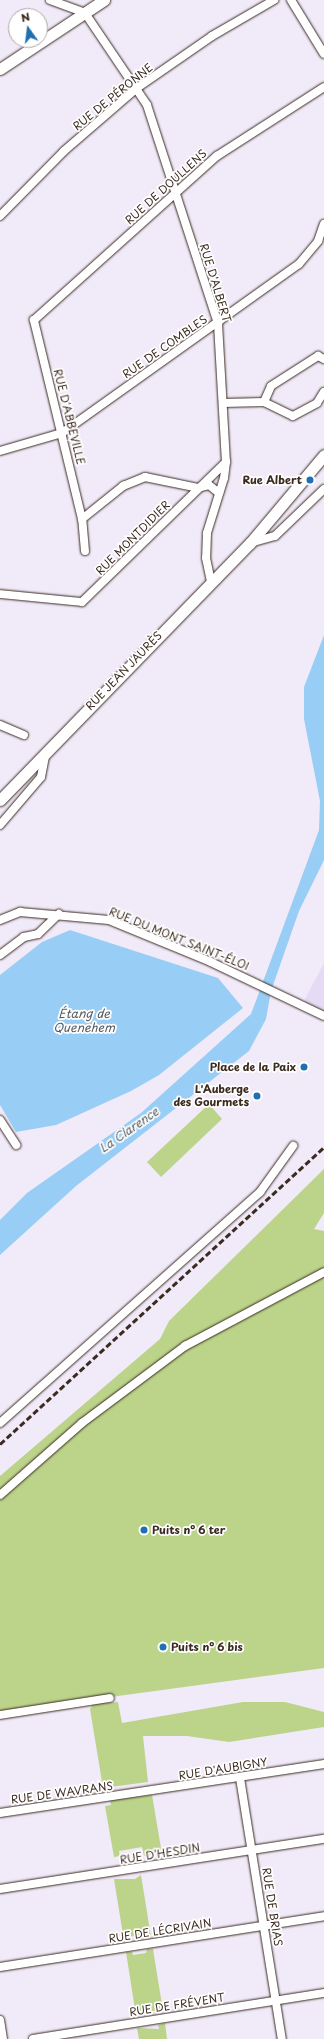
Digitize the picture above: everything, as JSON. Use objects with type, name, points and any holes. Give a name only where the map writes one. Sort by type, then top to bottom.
[{"type":"main road","points":[[0,69],[104,0]]},
{"type":"main road","name":"RUE JEAN JAURÈS","points":[[0,800],[250,543],[324,455]]},
{"type":"street","points":[[50,0],[86,13]]},
{"type":"street","name":"RUE DE PÉRONNE","points":[[0,216],[64,151],[137,88],[212,36],[274,0]]},
{"type":"street","points":[[291,0],[324,54]]},
{"type":"street","name":"RUE D'ALBERT","points":[[86,13],[147,105],[218,324],[226,462],[219,493],[207,533],[206,558],[211,582]]},
{"type":"street","name":"RUE DE DOULLENS","points":[[34,320],[217,156],[324,87]]},
{"type":"street","name":"RUE DE COMBLES","points":[[0,451],[62,433],[218,324],[299,264],[318,241],[324,224]]},
{"type":"street","name":"RUE D'ABBEVILLE","points":[[34,320],[82,518],[85,551]]},
{"type":"street","points":[[264,402],[271,386],[318,356],[324,359]]},
{"type":"street","points":[[223,403],[264,402],[293,416],[317,403],[324,392]]},
{"type":"street","name":"RUE MONTDIDIER","points":[[0,594],[82,602],[226,462]]},
{"type":"street","points":[[82,518],[123,486],[145,477],[198,488],[209,485],[219,493]]},
{"type":"street","name":"RUE JEAN JAURÈS","points":[[250,543],[275,536],[324,489]]},
{"type":"street","points":[[0,725],[24,735]]},
{"type":"street","points":[[0,825],[41,777],[46,752]]},
{"type":"street","name":"RUE DU MONT SAINT-ÉLOI","points":[[0,920],[20,912],[59,914],[109,920],[256,983],[324,1016]]},
{"type":"street","points":[[0,955],[24,937],[38,934],[59,914]]},
{"type":"street","points":[[0,1120],[16,1145]]},
{"type":"street","points":[[0,1423],[260,1192],[293,1146]]},
{"type":"street","points":[[0,1495],[82,1423],[185,1346],[324,1272]]},
{"type":"street","points":[[0,1715],[110,1698]]},
{"type":"street","name":"RUE D'AUBIGNY","points":[[126,1796],[324,1764]]},
{"type":"street","name":"RUE DE BRIAS","points":[[240,1778],[282,2039]]},
{"type":"street","name":"RUE DE WAVRANS","points":[[0,1812],[126,1796]]},
{"type":"street","name":"RUE D'HESDIN","points":[[0,1889],[324,1839]]},
{"type":"street","name":"RUE DE LÉCRIVAIN","points":[[0,1967],[324,1916]]},
{"type":"street","name":"RUE DE FRÉVENT","points":[[33,2039],[324,1993]]},
{"type":"street","points":[[0,2020],[3,2039]]},
{"type":"shaded area","points":[[324,963],[324,1016],[306,1006],[305,999]]},
{"type":"green space","points":[[209,1104],[222,1119],[161,1177],[147,1162]]},
{"type":"green space","points":[[324,1169],[324,1213],[314,1229],[324,1231],[324,1668],[0,1712],[0,1476],[160,1339],[169,1321]]},
{"type":"green space","points":[[118,1702],[122,1723],[243,1702],[285,1702],[324,1712],[324,1727],[229,1742],[187,1736],[143,1736],[148,1782],[103,1788],[90,1709],[93,1704]]},
{"type":"green space","points":[[152,1795],[162,1854],[144,1856],[142,1847],[119,1851],[120,1856],[114,1857],[105,1806],[111,1805],[110,1800]]},
{"type":"green space","points":[[141,1875],[151,1937],[128,1936],[128,1941],[124,1941],[114,1879],[135,1879]]},
{"type":"green space","points":[[147,1949],[153,1949],[163,2011],[140,2011],[140,2015],[136,2016],[126,1952],[132,1952],[133,1955],[146,1953]]},
{"type":"green space","points":[[165,2023],[167,2039],[139,2039],[137,2028],[159,2029],[158,2025]]},
{"type":"water","name":"La Clarence","points":[[324,635],[324,860],[299,911],[271,991],[266,1019],[249,1051],[76,1186],[0,1255],[0,1220],[27,1193],[141,1113],[251,1014],[319,830],[320,801],[304,719],[304,687]]},
{"type":"water","name":"Étang de Quenehem","points":[[70,930],[218,978],[243,1008],[159,1075],[131,1091],[56,1125],[16,1132],[0,1105],[0,975],[42,942]]},
{"type":"railway","points":[[0,1444],[324,1147]]},
{"type":"place","name":"Rue Albert","points":[[310,480]]},
{"type":"place","name":"Place de la Paix","points":[[304,1067]]},
{"type":"place","name":"L'Auberge des Gourmets","points":[[257,1096]]},
{"type":"place","name":"Puits n° 6 ter","points":[[144,1530]]},
{"type":"place","name":"Puits n° 6 bis","points":[[163,1647]]}]
